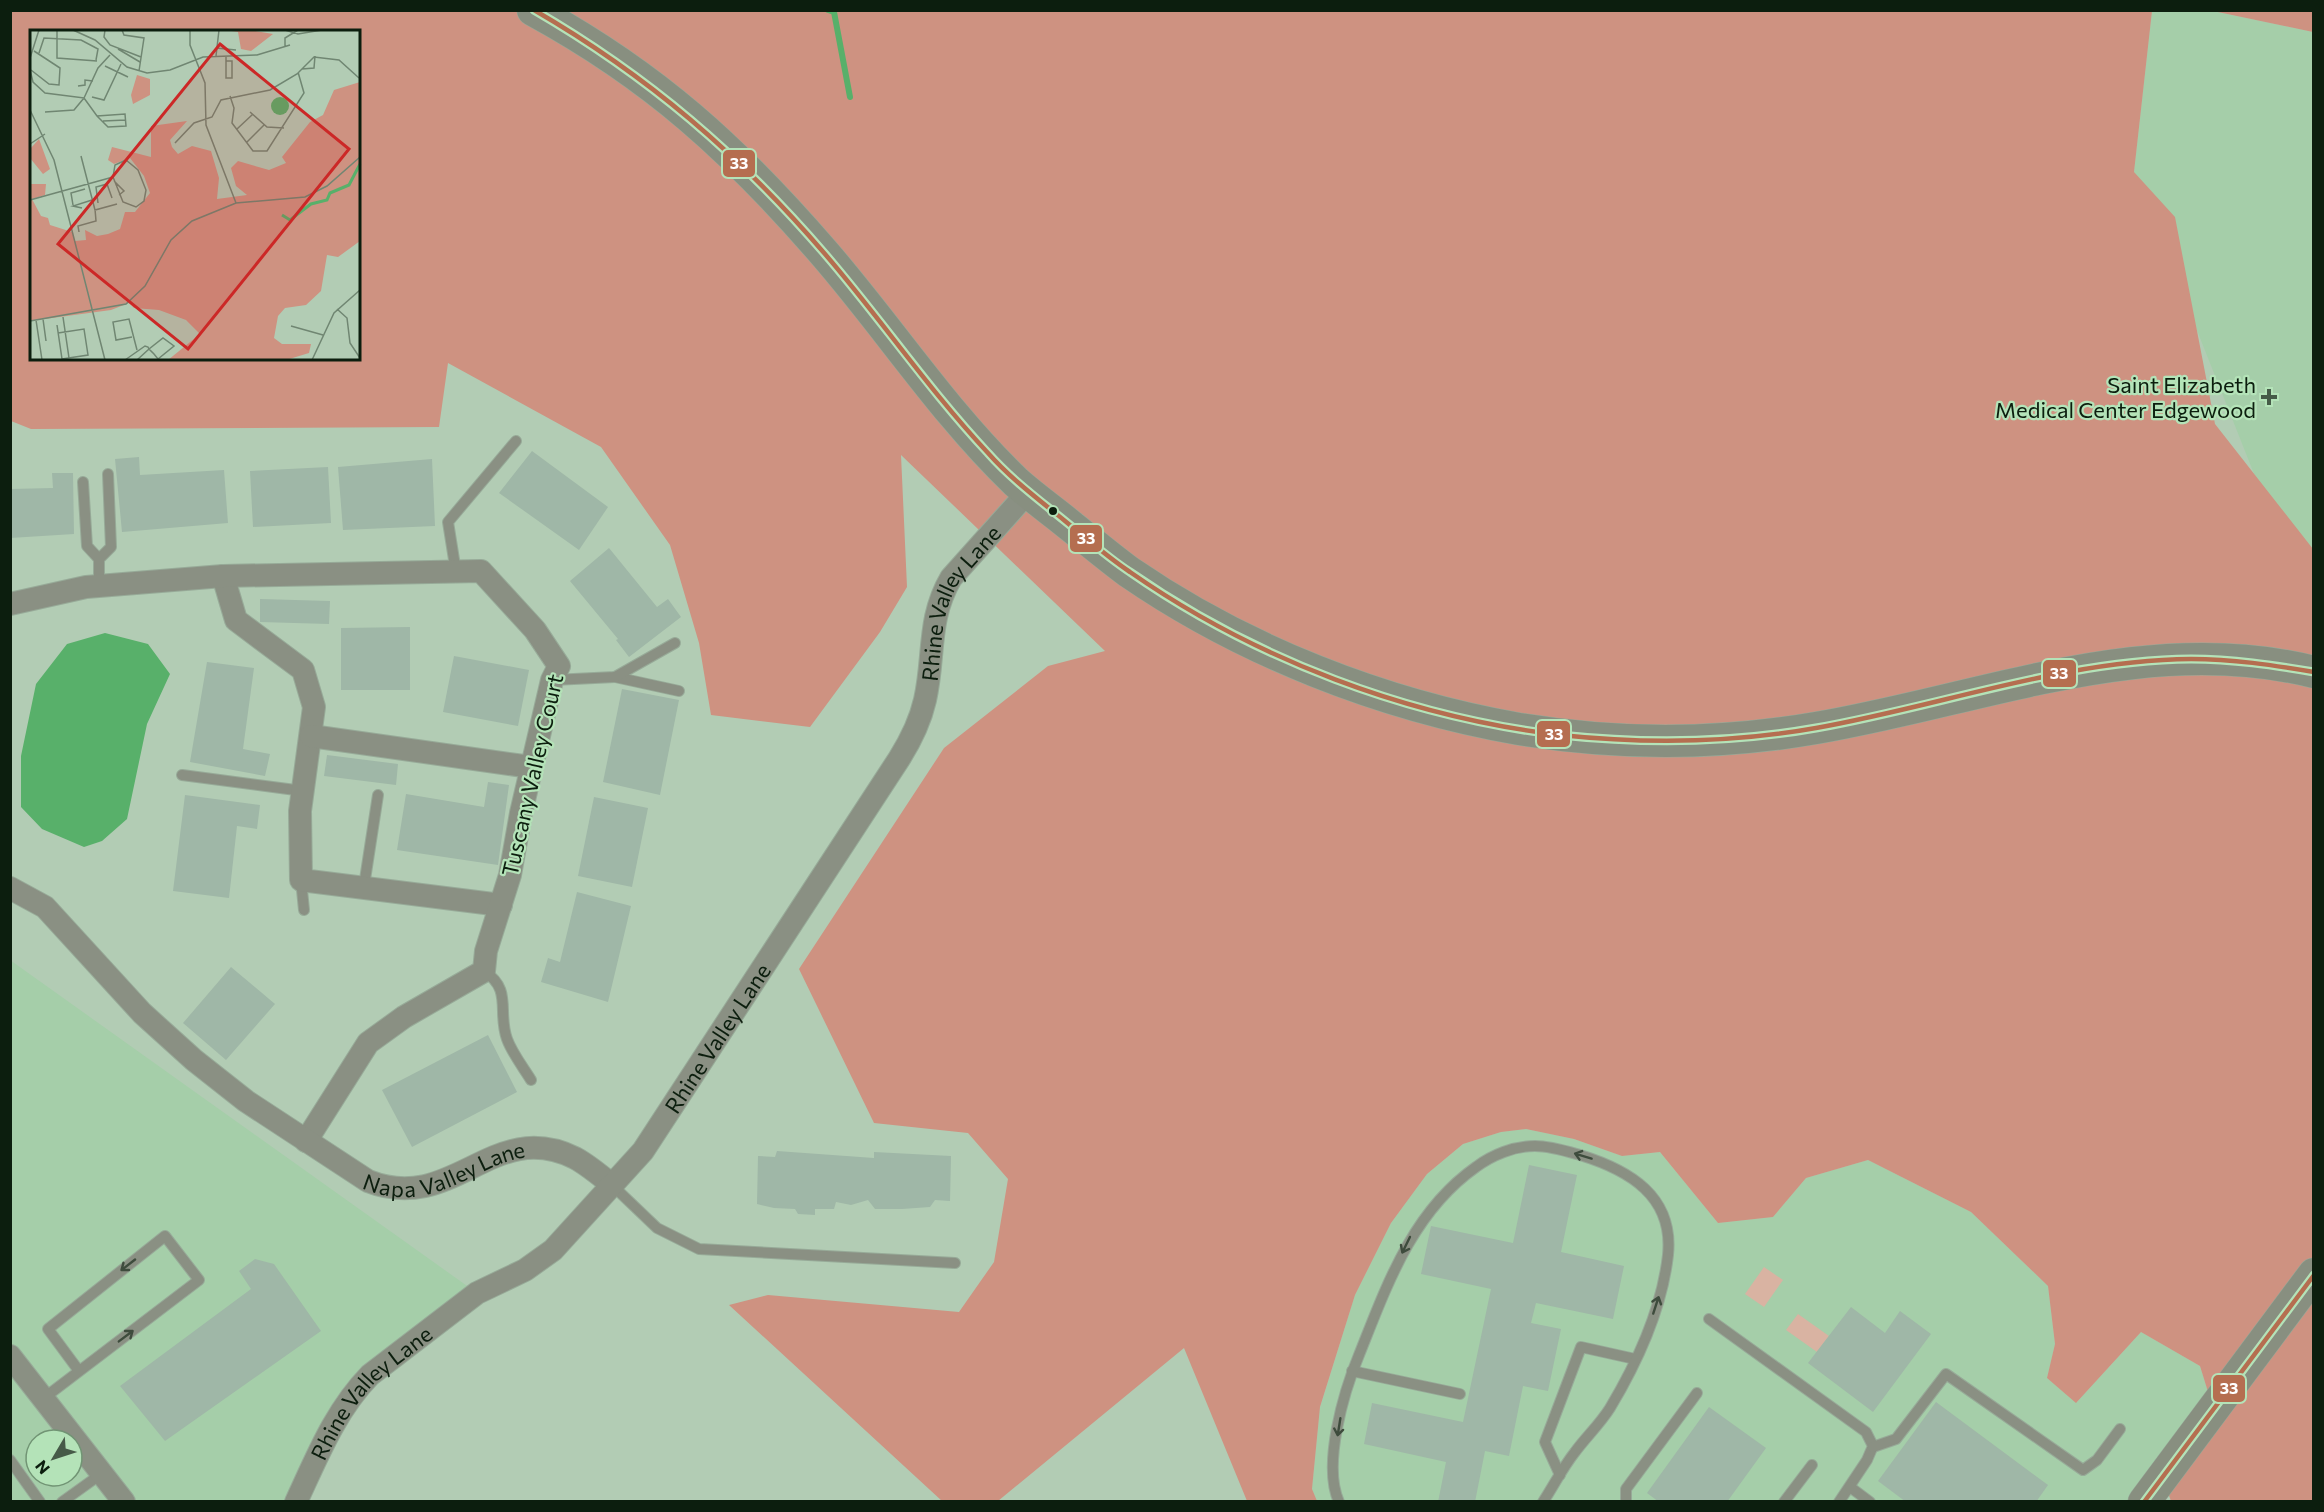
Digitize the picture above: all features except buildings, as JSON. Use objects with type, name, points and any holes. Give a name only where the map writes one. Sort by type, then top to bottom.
[{"type":"street","points":[[533,10],[585,39],[663,92],[738,158],[825,254],[953,413],[1028,492],[1129,572],[1190,609],[1243,637],[1332,678],[1401,702],[1457,716],[1582,738],[1666,741],[1747,737],[1818,728],[2129,662],[2231,658],[2284,665],[2313,672]]},
{"type":"street","name":"Rhine Valley Lane","points":[[296,1502],[332,1425],[354,1391],[370,1375],[477,1293],[525,1270],[553,1250],[643,1150],[899,759],[917,728],[926,697],[930,643],[936,609],[942,594],[951,578],[1028,492]]},
{"type":"street","name":"Tuscany Valley Court","points":[[10,604],[99,586],[223,576],[481,571],[535,630],[559,666],[552,680],[531,767],[510,875],[486,951],[484,971]]},
{"type":"street","points":[[223,576],[236,620],[303,670],[314,707],[300,811],[301,879],[501,905]]},
{"type":"street","points":[[311,736],[531,767]]},
{"type":"street","name":"Napa Valley Lane","points":[[10,888],[45,907],[142,1013],[194,1060],[246,1101],[368,1181],[383,1187],[410,1190],[425,1188],[458,1175],[492,1157],[529,1147],[554,1150],[574,1158],[612,1185]]},
{"type":"street","points":[[306,1141],[368,1043],[404,1017],[484,971]]},
{"type":"street","points":[[2144,1502],[2313,1274]]},
{"type":"street","points":[[10,1356],[124,1502]]},
{"type":"lane","points":[[456,572],[448,522],[516,441]]},
{"type":"lane","points":[[99,559],[111,547],[108,474]]},
{"type":"lane","points":[[83,482],[87,546],[99,559],[99,586]]},
{"type":"lane","points":[[615,677],[675,643]]},
{"type":"lane","points":[[552,680],[615,677],[679,691]]},
{"type":"lane","points":[[182,775],[304,791]]},
{"type":"lane","points":[[364,886],[378,795]]},
{"type":"lane","points":[[301,879],[304,910]]},
{"type":"lane","points":[[484,971],[495,979],[503,994],[502,1021],[507,1040],[531,1080]]},
{"type":"lane","points":[[1339,1502],[1332,1470],[1340,1418],[1352,1371],[1412,1234],[1440,1198],[1475,1167],[1510,1149],[1535,1146],[1558,1149],[1627,1173],[1653,1198],[1662,1214],[1666,1225],[1668,1254],[1658,1301],[1635,1359],[1609,1410],[1560,1475],[1543,1502]]},
{"type":"lane","name":"Napa Valley Lane","points":[[612,1185],[657,1228],[699,1249],[955,1263]]},
{"type":"lane","points":[[44,1398],[80,1371],[199,1280],[165,1236],[48,1329],[80,1371]]},
{"type":"lane","points":[[1709,1319],[1866,1432],[1873,1447]]},
{"type":"lane","points":[[1560,1475],[1545,1442],[1581,1347],[1635,1359]]},
{"type":"lane","points":[[1352,1371],[1460,1394]]},
{"type":"lane","points":[[1839,1502],[1873,1447],[1896,1439],[1946,1374],[2083,1470],[2097,1460],[2120,1429]]},
{"type":"lane","points":[[1626,1502],[1626,1489],[1697,1393]]},
{"type":"lane","points":[[10,1460],[40,1502]]},
{"type":"lane","points":[[1784,1502],[1812,1465]]},
{"type":"lane","points":[[62,1502],[101,1474]]},
{"type":"lane","points":[[1850,1487],[1870,1502]]},
{"type":"shaded area","points":[[10,11],[2152,11],[2134,172],[2175,217],[2215,424],[2313,549],[2313,1501],[2171,1501],[2162,1477],[2213,1408],[2200,1366],[2141,1332],[2076,1403],[2047,1378],[2055,1344],[2048,1286],[1971,1212],[1868,1160],[1806,1178],[1773,1217],[1718,1223],[1660,1152],[1622,1156],[1574,1139],[1526,1129],[1501,1132],[1463,1144],[1427,1174],[1391,1223],[1355,1295],[1320,1407],[1312,1489],[1317,1501],[1247,1501],[1184,1348],[998,1501],[942,1501],[729,1305],[768,1295],[959,1312],[994,1262],[1008,1179],[968,1133],[874,1123],[799,969],[944,748],[1048,666],[1105,651],[901,455],[907,587],[880,632],[810,727],[711,715],[699,643],[670,545],[601,447],[448,363],[439,427],[31,429],[11,421]]},
{"type":"shaded area","name":"Saint Elizabeth Medical Center Edgewood","points":[[2152,11],[2213,11],[2313,32],[2313,622],[2134,172]]},
{"type":"shaded area","points":[[2213,11],[2313,11],[2313,32]]},
{"type":"shaded area","points":[[105,633],[148,644],[170,674],[147,724],[127,819],[102,841],[84,847],[42,829],[21,807],[21,756],[36,684],[67,644]]},
{"type":"shaded area","points":[[10,960],[477,1293],[370,1375],[296,1501],[11,1501]]},
{"type":"shaded area","points":[[1526,1129],[1574,1139],[1622,1156],[1660,1152],[1718,1223],[1773,1217],[1806,1178],[1868,1160],[1971,1212],[2048,1286],[2055,1344],[2047,1378],[2077,1402],[2141,1332],[2200,1366],[2213,1408],[2144,1501],[1317,1502],[1312,1489],[1320,1408],[1355,1295],[1391,1223],[1427,1174],[1463,1144],[1501,1132]]},
{"type":"shaded area","points":[[1764,1267],[1783,1280],[1764,1307],[1745,1294]]},
{"type":"shaded area","points":[[1798,1314],[1829,1336],[1817,1352],[1786,1330]]},
{"type":"waterway","points":[[828,10],[834,12],[850,97]]},
{"type":"transit line","name":"33","points":[[534,10],[576,35],[653,90],[690,119],[759,183],[825,254],[966,429],[1025,488],[1113,560],[1178,603],[1229,632],[1335,679],[1446,714],[1503,726],[1560,735],[1656,741],[1753,737],[1816,728],[2049,675],[2144,661],[2222,660],[2314,672]]},
{"type":"transit line","name":"33","points":[[2144,1502],[2314,1275]]},
{"type":"place","name":"Saint Elizabeth Medical Center Edgewood","points":[[2269,397]]}]
